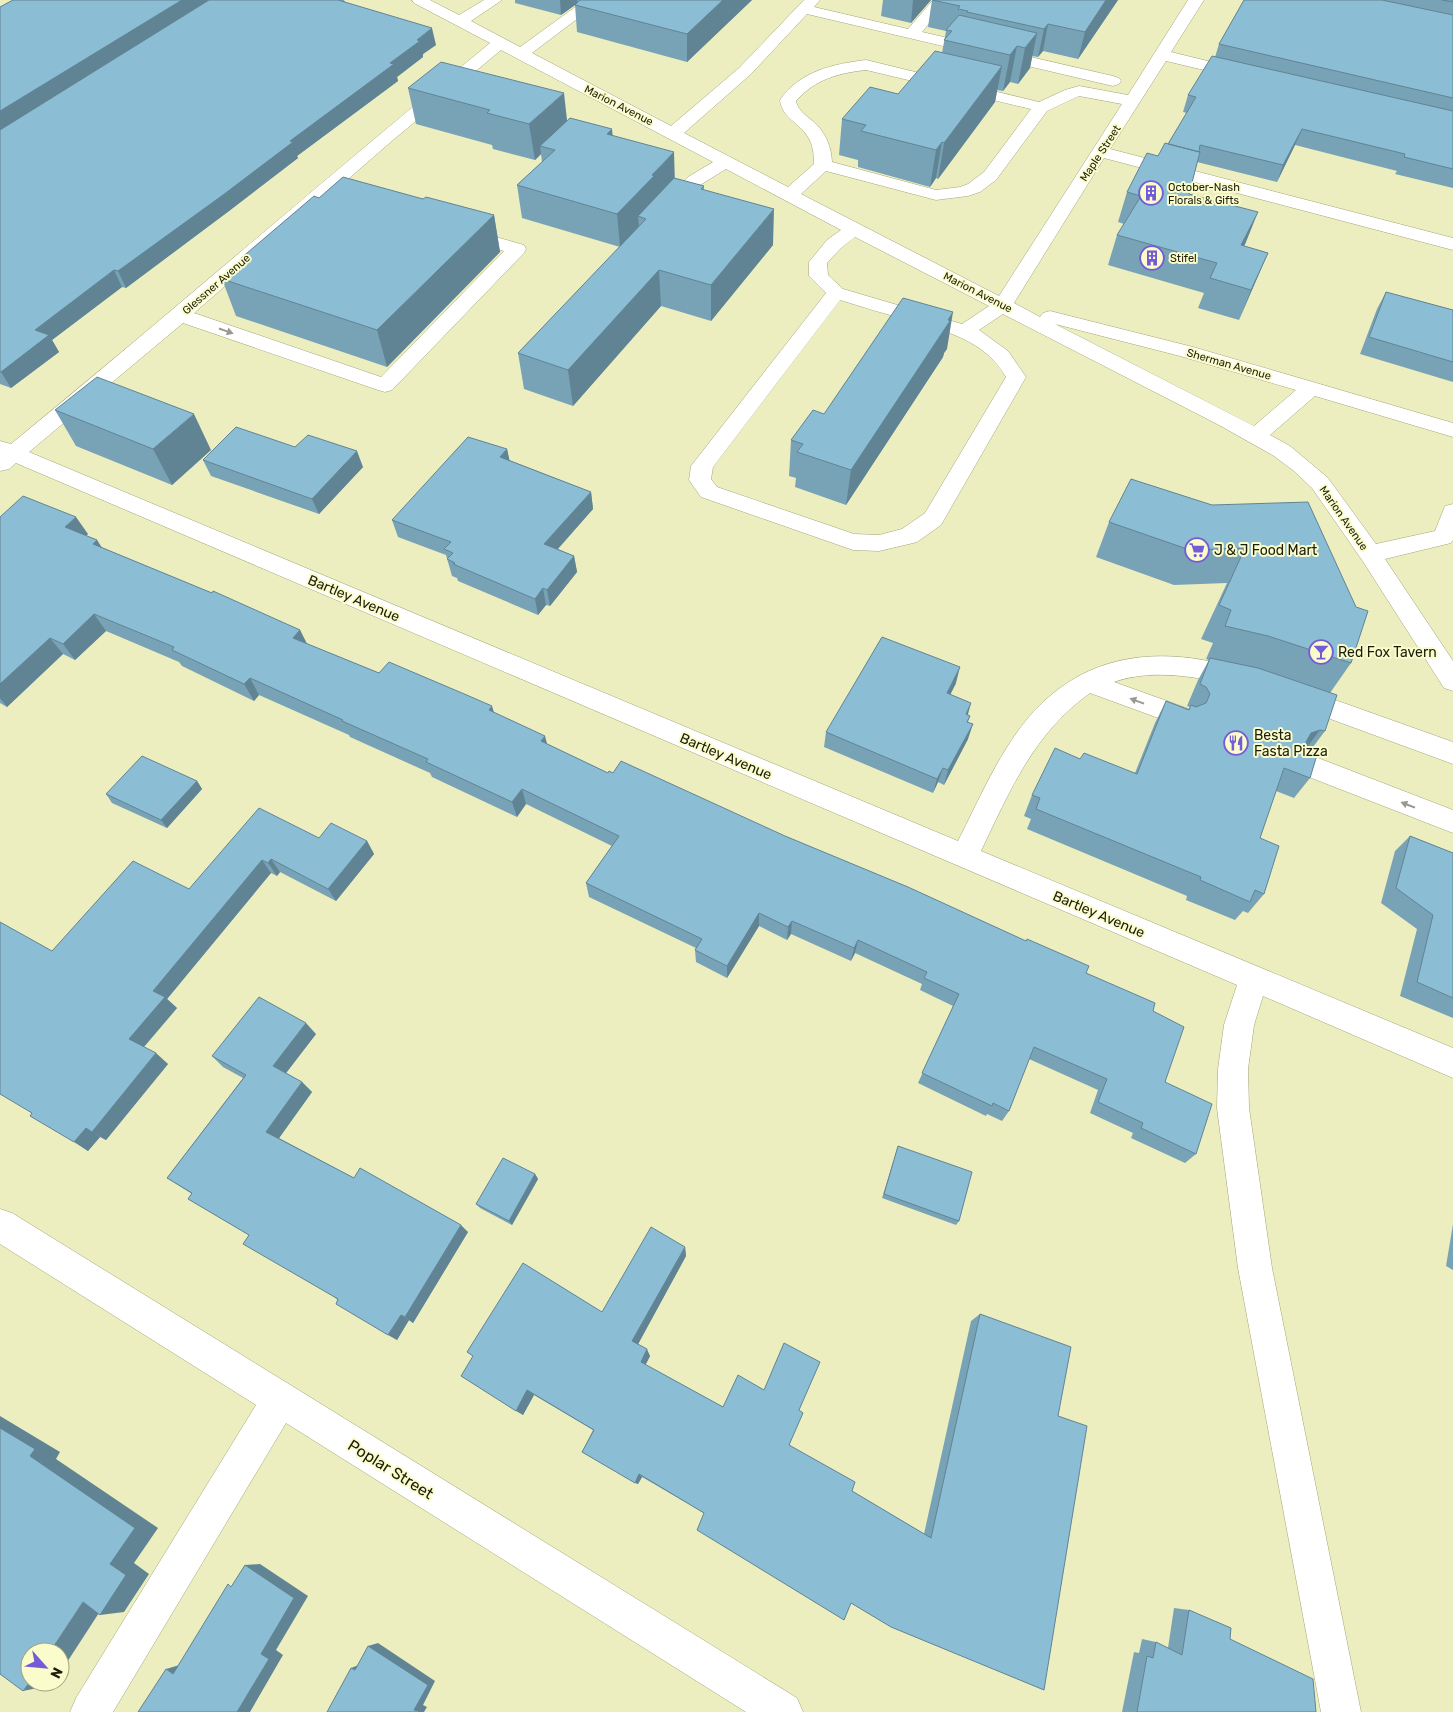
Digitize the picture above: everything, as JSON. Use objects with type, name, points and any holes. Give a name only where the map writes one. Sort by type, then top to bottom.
[{"type":"street","name":"Marion Avenue","points":[[419,0],[1282,451],[1320,484],[1370,554],[1453,681]]},
{"type":"street","points":[[460,21],[494,0]]},
{"type":"street","points":[[521,54],[595,0]]},
{"type":"street","points":[[912,34],[941,0]]},
{"type":"street","name":"Maple Street","points":[[1003,304],[1196,0]]},
{"type":"street","points":[[674,134],[745,71],[808,4],[1137,94]]},
{"type":"street","name":"Glessner Avenue","points":[[4,455],[180,315],[387,136],[500,43]]},
{"type":"street","points":[[1162,55],[1259,78]]},
{"type":"street","points":[[789,195],[822,165],[823,151],[819,138],[812,129],[789,109],[788,100],[796,89],[810,80],[841,67],[866,65],[1041,107]]},
{"type":"street","points":[[822,165],[936,195],[962,192],[974,188],[990,176],[1041,107],[1071,93],[1137,94]]},
{"type":"street","points":[[1100,152],[1453,244]]},
{"type":"street","points":[[654,224],[694,181],[726,161]]},
{"type":"street","points":[[320,194],[338,200]]},
{"type":"street","points":[[836,293],[702,466],[700,480],[709,492],[853,542],[879,543],[909,536],[933,520],[1016,377],[1011,367],[982,339],[965,331],[836,293],[819,276],[818,262],[834,244],[854,229]]},
{"type":"street","points":[[180,315],[385,385],[517,249],[451,231]]},
{"type":"street","points":[[965,331],[1003,304]]},
{"type":"street","name":"Sherman Avenue","points":[[1003,304],[1186,351],[1453,430]]},
{"type":"street","points":[[1256,436],[1311,388]]},
{"type":"street","name":"Bartley Avenue","points":[[4,455],[1453,1063]]},
{"type":"street","points":[[1370,554],[1443,538],[1448,530],[1453,512]]},
{"type":"street","points":[[964,857],[1022,744],[1036,724],[1054,705],[1087,682],[1100,675],[1128,668],[1164,665],[1207,671],[1268,686],[1453,753]]},
{"type":"street","points":[[1087,682],[1183,717]]},
{"type":"street","points":[[1305,764],[1453,822]]},
{"type":"street","points":[[1253,980],[1239,1025],[1233,1068],[1233,1108],[1255,1268],[1341,1712]]},
{"type":"street","name":"Poplar Street","points":[[0,1225],[783,1712]]},
{"type":"street","points":[[90,1712],[280,1399]]},
{"type":"building","points":[[13,0],[182,0],[0,111],[0,7]]},
{"type":"building","points":[[209,0],[338,0],[432,28],[417,40],[420,41],[390,63],[394,64],[290,141],[293,142],[118,271],[114,270],[35,330],[49,335],[0,372],[0,130]]},
{"type":"building","points":[[580,0],[723,0],[687,34],[575,5]]},
{"type":"building","points":[[932,0],[1106,0],[1085,32],[1048,24],[1044,29],[967,12],[958,9],[960,6]]},
{"type":"building","points":[[1244,0],[1382,0],[1453,15],[1453,98],[1219,44]]},
{"type":"building","points":[[959,15],[1037,33],[1025,48],[1017,46],[1010,55],[944,40],[952,31],[946,30]]},
{"type":"building","points":[[935,51],[1002,66],[944,143],[942,142],[936,150],[861,131],[866,125],[842,119],[870,87],[898,94]]},
{"type":"building","points":[[1212,56],[1453,111],[1453,169],[1404,157],[1405,154],[1302,129],[1283,165],[1200,145],[1199,152],[1168,144],[1196,97],[1188,95]]},
{"type":"building","points":[[441,62],[564,93],[529,124],[487,113],[490,110],[408,88]]},
{"type":"building","points":[[570,118],[612,129],[607,134],[674,152],[652,175],[654,176],[617,214],[517,185],[555,150],[540,146]]},
{"type":"building","points":[[1165,143],[1200,152],[1189,194],[1258,212],[1241,245],[1268,253],[1251,290],[1210,278],[1217,263],[1117,235],[1141,196],[1127,192],[1147,153],[1158,156]]},
{"type":"building","points":[[343,177],[423,199],[426,197],[494,215],[377,330],[222,279],[244,261],[240,259],[314,196],[319,198]]},
{"type":"building","points":[[674,178],[704,186],[701,189],[774,209],[711,285],[659,270],[568,370],[518,353],[646,219],[638,216]]},
{"type":"building","points":[[1386,292],[1453,310],[1453,362],[1369,337]]},
{"type":"building","points":[[903,298],[953,312],[948,320],[950,321],[851,470],[797,452],[803,444],[791,440],[813,410],[824,414]]},
{"type":"building","points":[[97,377],[194,414],[153,449],[55,410]]},
{"type":"building","points":[[236,427],[295,447],[308,435],[357,451],[312,499],[203,460]]},
{"type":"building","points":[[468,437],[507,449],[500,457],[591,492],[544,544],[574,556],[547,590],[543,588],[535,599],[453,564],[455,563],[447,559],[453,553],[444,549],[451,542],[392,520]]},
{"type":"building","points":[[1131,479],[1212,505],[1308,502],[1356,607],[1368,611],[1351,663],[1268,636],[1225,626],[1231,610],[1219,605],[1245,548],[1190,550],[1109,522]]},
{"type":"building","points":[[23,496],[76,517],[65,527],[97,540],[93,544],[212,593],[213,591],[300,630],[293,638],[379,673],[389,662],[492,706],[489,710],[545,736],[541,741],[608,773],[609,771],[613,773],[621,761],[785,836],[908,887],[1026,941],[1027,939],[1089,966],[1086,973],[1155,1003],[1153,1011],[1184,1027],[1165,1082],[1212,1104],[1196,1154],[1141,1128],[1143,1123],[1098,1102],[1107,1079],[1034,1047],[1009,1111],[993,1103],[992,1106],[922,1073],[959,994],[924,978],[927,972],[858,940],[854,948],[792,921],[788,927],[759,913],[727,966],[695,950],[702,939],[586,883],[619,836],[522,789],[512,802],[426,762],[428,759],[250,678],[244,684],[172,650],[174,647],[94,614],[63,644],[50,638],[0,684],[0,517]]},
{"type":"building","points":[[882,637],[960,667],[947,693],[971,703],[966,714],[970,716],[967,722],[973,724],[948,770],[943,768],[937,779],[826,732]]},
{"type":"building","points":[[1210,658],[1258,668],[1337,695],[1325,731],[1320,730],[1311,733],[1306,742],[1310,751],[1317,755],[1310,778],[1284,768],[1260,838],[1279,846],[1264,894],[1255,890],[1250,902],[1200,880],[1201,877],[1036,809],[1040,798],[1032,795],[1055,748],[1080,759],[1084,753],[1137,774],[1166,701],[1189,710],[1191,705],[1196,707],[1206,703],[1210,694],[1206,687],[1200,684]]},
{"type":"building","points":[[142,756],[197,781],[161,820],[106,794]]},
{"type":"building","points":[[259,808],[319,838],[331,823],[367,841],[328,889],[271,859],[268,863],[262,860],[153,991],[165,997],[129,1039],[156,1053],[92,1132],[86,1128],[74,1142],[30,1116],[32,1113],[0,1094],[0,922],[52,951],[133,861],[189,889]]},
{"type":"building","points":[[1410,836],[1453,853],[1453,998],[1417,982],[1433,915],[1396,888]]},
{"type":"building","points":[[259,997],[306,1023],[273,1066],[302,1082],[266,1132],[354,1178],[360,1168],[461,1225],[405,1317],[401,1315],[388,1335],[336,1304],[338,1299],[243,1244],[249,1235],[188,1199],[192,1193],[167,1178],[246,1075],[212,1056]]},
{"type":"building","points":[[898,1146],[972,1172],[959,1221],[884,1194]]},
{"type":"building","points":[[503,1158],[535,1174],[509,1221],[476,1204]]},
{"type":"building","points":[[651,1227],[685,1247],[632,1341],[647,1349],[641,1362],[723,1407],[738,1375],[764,1390],[784,1343],[820,1362],[799,1410],[803,1413],[789,1445],[855,1482],[852,1491],[931,1538],[980,1314],[1071,1347],[1058,1416],[1087,1426],[1044,1690],[891,1627],[851,1603],[844,1620],[697,1530],[704,1513],[639,1474],[635,1483],[582,1452],[594,1430],[527,1390],[516,1411],[461,1376],[473,1356],[467,1352],[523,1263],[602,1312]]},
{"type":"building","points":[[0,1428],[35,1449],[30,1456],[135,1528],[110,1564],[126,1575],[100,1615],[83,1602],[57,1642],[20,1642],[20,1689],[0,1674]]},
{"type":"building","points":[[245,1565],[294,1598],[261,1654],[269,1659],[237,1712],[138,1712],[166,1669],[173,1674],[228,1584],[231,1587]]},
{"type":"building","points":[[1189,1610],[1231,1628],[1230,1639],[1313,1679],[1316,1712],[1137,1712],[1147,1656],[1153,1658],[1156,1642],[1182,1655]]},
{"type":"building","points":[[368,1646],[428,1685],[414,1710],[418,1712],[327,1712],[351,1668],[355,1670]]},
{"type":"place","name":"October-Nash Florals & Gifts","points":[[1151,193]]},
{"type":"place","name":"Stifel","points":[[1152,258]]},
{"type":"place","name":"J & J Food Mart","points":[[1197,550]]},
{"type":"place","name":"Red Fox Tavern","points":[[1321,652]]},
{"type":"place","name":"Besta Fasta Pizza","points":[[1236,743]]}]
